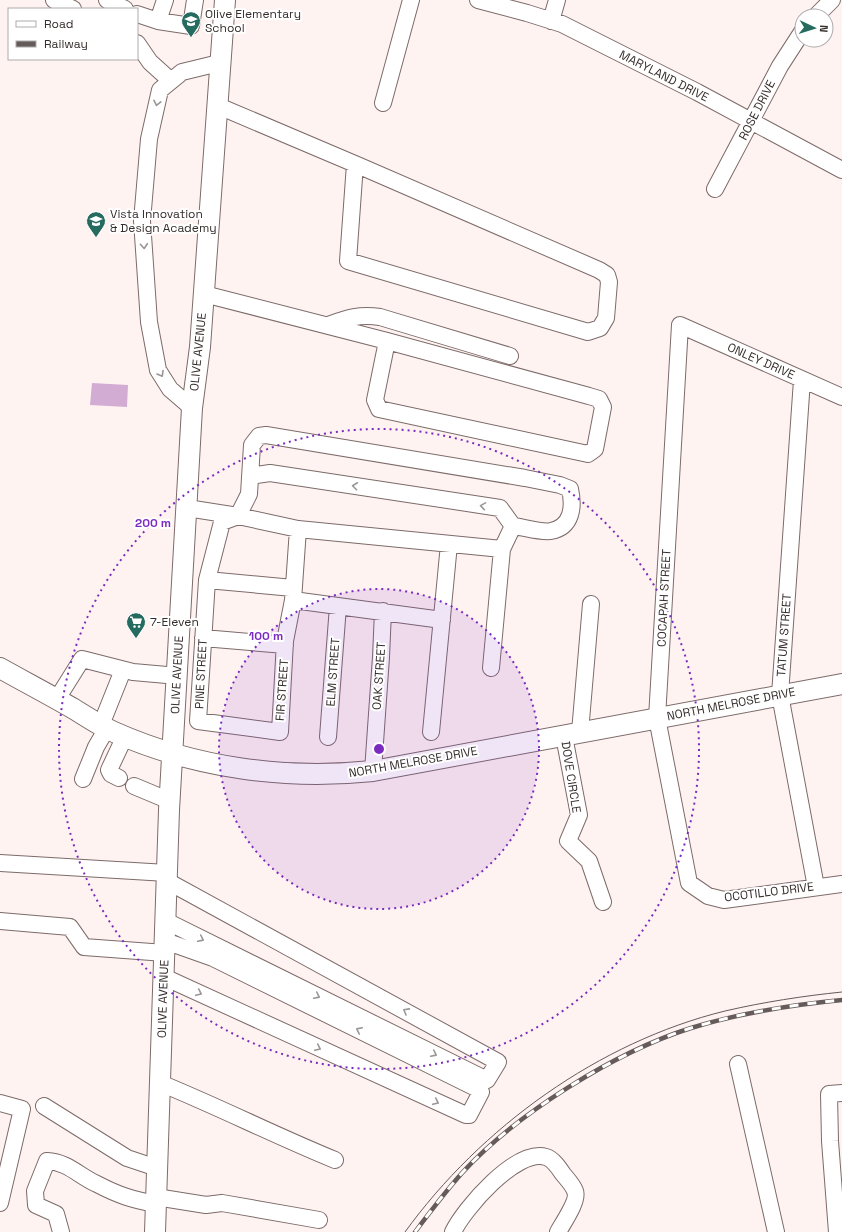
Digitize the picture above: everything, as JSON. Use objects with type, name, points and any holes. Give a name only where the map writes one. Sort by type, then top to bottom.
[{"type":"main road","name":"OLIVE AVENUE","points":[[155,1232],[170,801],[192,408],[200,346],[219,63],[225,0]]},
{"type":"main road","name":"NORTH MELROSE DRIVE","points":[[0,668],[104,726],[173,755],[213,764],[254,770],[335,775],[373,771],[842,684]]},
{"type":"street","points":[[54,0],[71,8]]},
{"type":"street","points":[[107,0],[123,8]]},
{"type":"street","points":[[158,21],[165,0]]},
{"type":"street","points":[[138,14],[158,21],[191,26],[195,0]]},
{"type":"street","points":[[383,103],[411,0]]},
{"type":"street","name":"MARYLAND DRIVE","points":[[478,0],[551,21],[697,92],[842,170]]},
{"type":"street","points":[[551,21],[556,0]]},
{"type":"street","points":[[824,8],[832,0]]},
{"type":"street","points":[[138,44],[150,62],[171,81]]},
{"type":"street","name":"ROSE DRIVE","points":[[715,189],[752,122],[780,66],[794,44]]},
{"type":"street","points":[[192,408],[170,390],[158,370],[149,322],[142,221],[149,139],[160,90],[182,72],[219,63]]},
{"type":"street","points":[[216,105],[355,164],[592,267],[607,275],[609,282],[606,318],[600,328],[588,332],[348,261],[355,164]]},
{"type":"street","points":[[204,294],[328,325],[387,341],[599,399],[603,407],[595,449],[588,454],[379,409],[375,400],[387,341]]},
{"type":"street","points":[[328,325],[352,316],[366,315],[380,317],[510,356]]},
{"type":"street","name":"ONLEY DRIVE","points":[[680,325],[842,397]]},
{"type":"street","name":"COCAPAH STREET","points":[[680,325],[657,718],[686,870]]},
{"type":"street","name":"TATUM STREET","points":[[802,380],[780,695],[816,887]]},
{"type":"street","points":[[238,516],[249,494],[250,476],[252,445],[259,436],[266,435],[517,476],[560,485],[570,489],[572,499],[572,516],[563,525],[550,531],[513,526],[500,508],[270,473],[250,476]]},
{"type":"street","points":[[187,508],[238,516],[298,529],[502,549]]},
{"type":"street","name":"PINE STREET","points":[[238,516],[222,522],[207,580],[198,721],[280,732]]},
{"type":"street","points":[[490,668],[502,549],[513,526]]},
{"type":"street","points":[[293,594],[298,529]]},
{"type":"street","points":[[430,732],[449,544]]},
{"type":"street","points":[[207,580],[293,594],[338,606],[442,620]]},
{"type":"street","name":"FIR STREET","points":[[280,732],[285,645],[293,594]]},
{"type":"street","name":"DOVE CIRCLE","points":[[591,604],[572,734],[579,815],[568,841],[589,862],[603,902]]},
{"type":"street","name":"ELM STREET","points":[[328,737],[338,606]]},
{"type":"street","name":"OAK STREET","points":[[373,771],[382,657],[382,611]]},
{"type":"street","points":[[204,638],[285,645]]},
{"type":"street","points":[[57,699],[82,659],[133,672],[178,676]]},
{"type":"street","points":[[83,779],[104,726],[123,670]]},
{"type":"street","points":[[120,778],[111,774],[109,770],[125,736]]},
{"type":"street","points":[[134,786],[170,801]]},
{"type":"street","points":[[0,863],[167,877],[498,1062],[487,1080],[166,921]]},
{"type":"street","name":"OCOTILLO DRIVE","points":[[686,870],[690,882],[708,896],[724,900],[842,884]]},
{"type":"street","points":[[0,921],[70,927],[84,947],[165,947],[213,958],[480,1090],[481,1092],[469,1115],[466,1116],[164,977]]},
{"type":"street","points":[[738,1064],[776,1232]]},
{"type":"street","points":[[160,1083],[216,1106],[280,1138],[335,1160]]},
{"type":"street","points":[[836,1094],[830,1141],[837,1232]]},
{"type":"street","points":[[0,1103],[22,1109],[0,1204]]},
{"type":"street","points":[[44,1106],[127,1158],[157,1168]]},
{"type":"street","points":[[453,1232],[459,1219],[484,1191],[513,1165],[530,1158],[546,1157],[557,1165],[576,1192],[576,1199],[558,1232]]},
{"type":"street","points":[[61,1232],[56,1214],[36,1205],[35,1191],[47,1161],[59,1162],[96,1184],[128,1198],[206,1205],[222,1202],[319,1220]]},
{"type":"shaded area","points":[[92,383],[128,385],[127,407],[90,405]]},
{"type":"tram line","points":[[405,1232],[435,1194],[469,1158],[506,1124],[546,1094],[588,1067],[633,1044],[678,1025],[725,1011],[813,995],[842,992]]},
{"type":"railway","points":[[415,1232],[456,1180],[484,1151],[538,1108],[568,1087],[599,1069],[631,1052],[691,1028],[765,1010],[842,1000]]},
{"type":"place","name":"Olive Elementary School","points":[[191,38]]},
{"type":"place","name":"Vista Innovation & Design Academy","points":[[96,238]]},
{"type":"place","name":"7-Eleven","points":[[136,639]]}]
